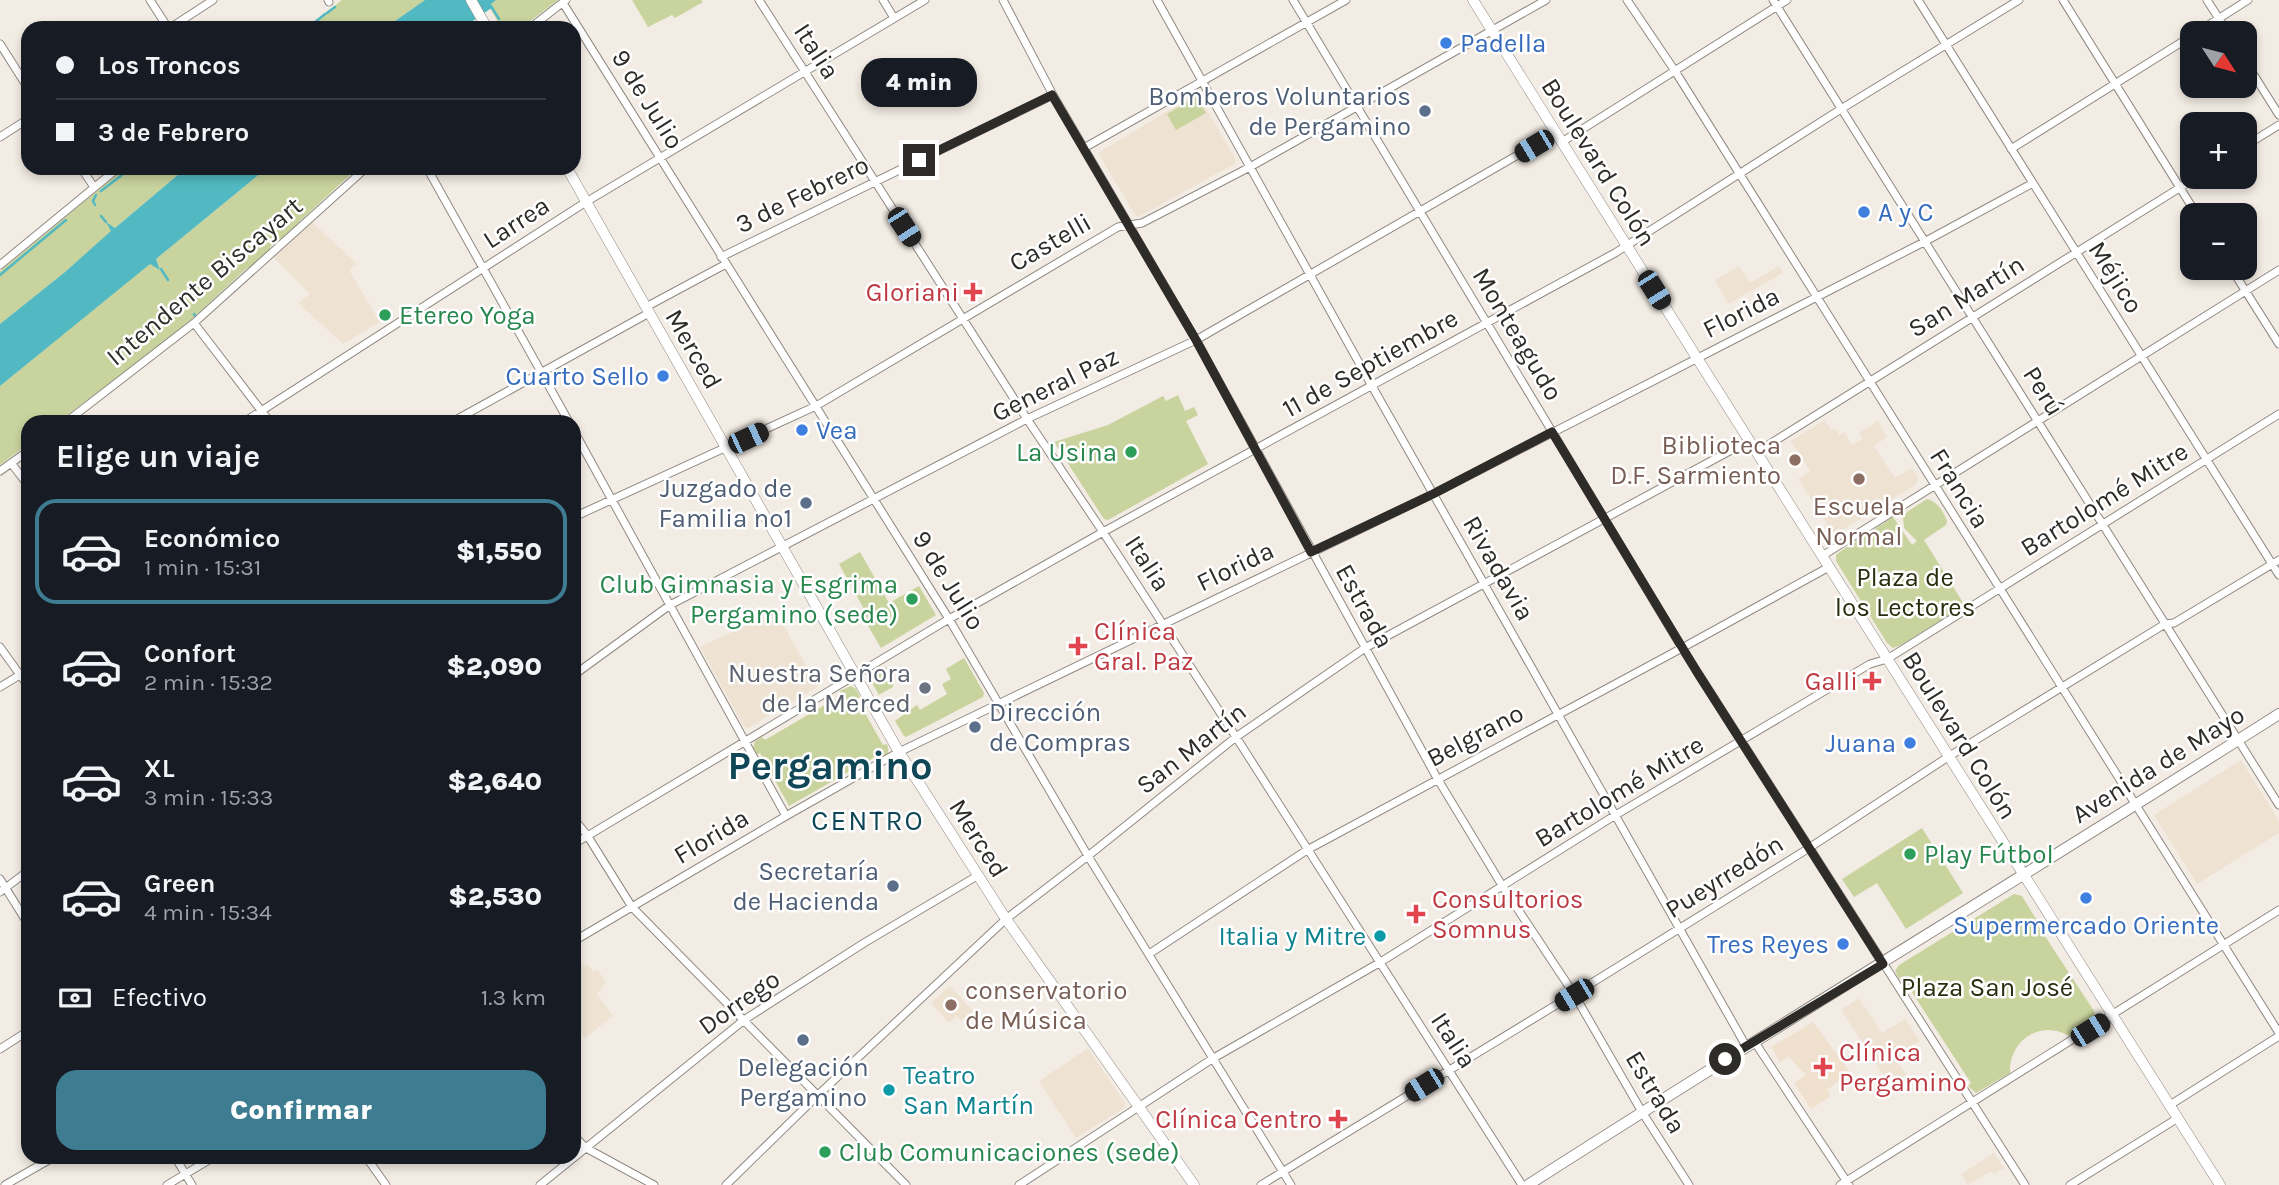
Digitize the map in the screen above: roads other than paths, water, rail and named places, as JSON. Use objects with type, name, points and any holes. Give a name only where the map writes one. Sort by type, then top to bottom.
[{"type":"main road","points":[[471,0],[483,21]]},
{"type":"main road","name":"Boulevard Colón","points":[[1473,0],[2220,1185]]},
{"type":"main road","name":"Merced","points":[[571,175],[900,752],[1006,919],[1194,1185]]},
{"type":"main road","name":"Avenida de Mayo","points":[[1528,1185],[2279,714]]},
{"type":"street","points":[[150,0],[164,21]]},
{"type":"street","points":[[180,21],[213,0]]},
{"type":"street","name":"Italia","points":[[759,0],[1522,1185]]},
{"type":"street","points":[[883,0],[894,18]]},
{"type":"street","name":"Larrea","points":[[254,415],[586,202],[925,0]]},
{"type":"street","name":"Estrada","points":[[1003,0],[1052,95],[1196,340],[1437,778],[1503,887],[1574,995],[1642,1112],[1689,1185]]},
{"type":"street","name":"Rivadavia","points":[[1157,0],[1614,816],[1750,1044],[1845,1184]]},
{"type":"street","name":"Monteagudo","points":[[1293,0],[1682,649],[2025,1185]]},
{"type":"street","points":[[1084,148],[1346,0]]},
{"type":"street","name":"Castelli","points":[[581,514],[816,406],[1118,226],[1142,223],[1250,167],[1546,0]]},
{"type":"street","name":"Francia","points":[[1627,0],[1675,71],[2279,1035]]},
{"type":"street","name":"General Paz","points":[[581,670],[670,605],[1027,419],[1196,340],[1675,71],[1775,3],[1787,0]]},
{"type":"street","name":"Méjico","points":[[1917,0],[2140,356],[2275,562],[2279,576]]},
{"type":"street","name":"11 de Septiembre","points":[[744,741],[949,619],[1103,532],[1615,253],[2019,0]]},
{"type":"street","points":[[2063,0],[2180,188]]},
{"type":"street","points":[[2207,0],[2219,19]]},
{"type":"street","points":[[2216,21],[2248,0]]},
{"type":"street","points":[[539,21],[564,1]]},
{"type":"street","name":"9 de Julio","points":[[564,1],[576,21]]},
{"type":"street","name":"Perú","points":[[1775,3],[2279,805]]},
{"type":"street","name":"9 de Julio","points":[[581,29],[949,619],[1088,856],[1291,1185]]},
{"type":"street","points":[[2011,149],[2180,43]]},
{"type":"street","points":[[0,44],[21,77]]},
{"type":"street","points":[[2258,81],[2279,114]]},
{"type":"street","name":"3 de Febrero","points":[[465,415],[542,373],[724,261],[875,181],[1052,95]]},
{"type":"street","points":[[0,137],[21,124]]},
{"type":"street","points":[[2257,139],[2279,125]]},
{"type":"street","points":[[86,175],[94,187]]},
{"type":"street","points":[[0,265],[109,175]]},
{"type":"street","name":"Intendente Biscayart","points":[[75,415],[194,323],[358,175]]},
{"type":"street","points":[[431,175],[565,415]]},
{"type":"street","name":"Florida","points":[[581,937],[900,752],[1433,494],[1924,242],[2033,183]]},
{"type":"street","name":"San Martín","points":[[1757,452],[2180,188]]},
{"type":"street","points":[[1822,556],[2279,270]]},
{"type":"street","points":[[2238,280],[2279,344]]},
{"type":"street","points":[[194,323],[265,415]]},
{"type":"street","name":"Bartolomé Mitre","points":[[1019,1185],[1212,1059],[1379,963],[1614,816],[1870,664],[1887,659],[2279,414]]},
{"type":"street","name":"San Martín","points":[[726,1185],[1006,919],[1236,737],[1365,648],[1750,440]]},
{"type":"street","points":[[581,443],[786,816]]},
{"type":"street","points":[[0,471],[21,456]]},
{"type":"street","points":[[11,463],[21,476]]},
{"type":"street","name":"Pueyrredón","points":[[1261,1185],[1574,995],[1809,848],[1948,757],[2165,624],[2174,623],[2275,562]]},
{"type":"street","name":"Belgrano","points":[[1149,954],[1307,850],[1829,567]]},
{"type":"street","points":[[0,647],[20,675],[0,687]]},
{"type":"street","points":[[581,839],[744,741]]},
{"type":"street","points":[[581,828],[632,907],[906,1185]]},
{"type":"street","points":[[3,890],[21,876]]},
{"type":"street","name":"Dorrego","points":[[581,1151],[744,1020],[864,943],[977,876]]},
{"type":"street","points":[[0,879],[3,890],[21,914]]},
{"type":"street","points":[[1845,1184],[2279,910]]},
{"type":"street","points":[[0,1048],[21,1035]]},
{"type":"street","points":[[2170,1105],[2279,1035]]},
{"type":"street","points":[[2070,1185],[2178,1118]]},
{"type":"street","points":[[581,1142],[654,1185]]},
{"type":"street","points":[[5,1185],[42,1164]]},
{"type":"street","points":[[180,1164],[192,1185]]},
{"type":"street","points":[[167,1185],[202,1164]]},
{"type":"street","points":[[371,1164],[386,1185]]},
{"type":"street","name":"Dorrego","points":[[541,1184],[565,1164]]},
{"type":"water","points":[[425,0],[496,0],[491,4],[493,7],[473,21],[395,21]]},
{"type":"water","points":[[178,175],[258,175],[156,259],[160,270],[150,264],[0,386],[0,324],[111,231],[106,222],[115,228]]},
{"type":"waterway","points":[[327,13],[335,7]]},
{"type":"waterway","points":[[492,8],[499,19]]},
{"type":"waterway","points":[[316,21],[325,14]]},
{"type":"waterway","points":[[101,191],[122,175]]},
{"type":"waterway","points":[[95,205],[93,201],[96,195]]},
{"type":"waterway","points":[[101,216],[106,222]]},
{"type":"waterway","points":[[0,275],[66,220]]},
{"type":"waterway","points":[[161,269],[168,280]]},
{"type":"place","name":"Padella","points":[[1446,43]]},
{"type":"place","name":"Bomberos Voluntarios de Pergamino","points":[[1425,111]]},
{"type":"place","name":"A y C","points":[[1864,212]]},
{"type":"place","name":"Gloriani","points":[[973,292]]},
{"type":"place","name":"Etereo Yoga","points":[[385,315]]},
{"type":"place","name":"Cuarto Sello","points":[[663,376]]},
{"type":"place","name":"Vea","points":[[802,430]]},
{"type":"place","name":"La Usina","points":[[1131,452]]},
{"type":"place","name":"Biblioteca D.F. Sarmiento","points":[[1795,460]]},
{"type":"place","name":"Escuela Normal","points":[[1859,479]]},
{"type":"place","name":"Juzgado de Familia nº1","points":[[806,503]]},
{"type":"place","name":"Club Gimnasia y Esgrima Pergamino (sede)","points":[[912,599]]},
{"type":"place","name":"Clínica Gral. Paz","points":[[1078,646]]},
{"type":"place","name":"Galli","points":[[1872,681]]},
{"type":"place","name":"Nuestra Señora de la Merced","points":[[925,688]]},
{"type":"place","name":"Dirección de Compras","points":[[975,727]]},
{"type":"place","name":"Juana","points":[[1910,743]]},
{"type":"place","name":"Play Fútbol","points":[[1910,854]]},
{"type":"place","name":"Secretaría de Hacienda","points":[[893,886]]},
{"type":"place","name":"Supermercado Oriente","points":[[2086,898]]},
{"type":"place","name":"Consultorios Somnus","points":[[1416,914]]},
{"type":"place","name":"Italia y Mitre","points":[[1380,936]]},
{"type":"place","name":"Tres Reyes","points":[[1843,944]]},
{"type":"place","name":"conservatorio de Música","points":[[951,1005]]},
{"type":"place","name":"Delegación Pergamino","points":[[803,1040]]},
{"type":"place","name":"Clínica Pergamino","points":[[1823,1067]]},
{"type":"place","name":"Teatro San Martín","points":[[889,1090]]},
{"type":"place","name":"Clínica Centro","points":[[1338,1119]]},
{"type":"place","name":"Club Comunicaciones (sede)","points":[[825,1152]]},
{"type":"district","name":"Pergamino","points":[[830,765]]},
{"type":"district","name":"CENTRO","points":[[868,820]]},
{"type":"park label","name":"Plaza de los Lectores","points":[[1905,592]]},
{"type":"park label","name":"Plaza San José","points":[[1987,987]]}]
